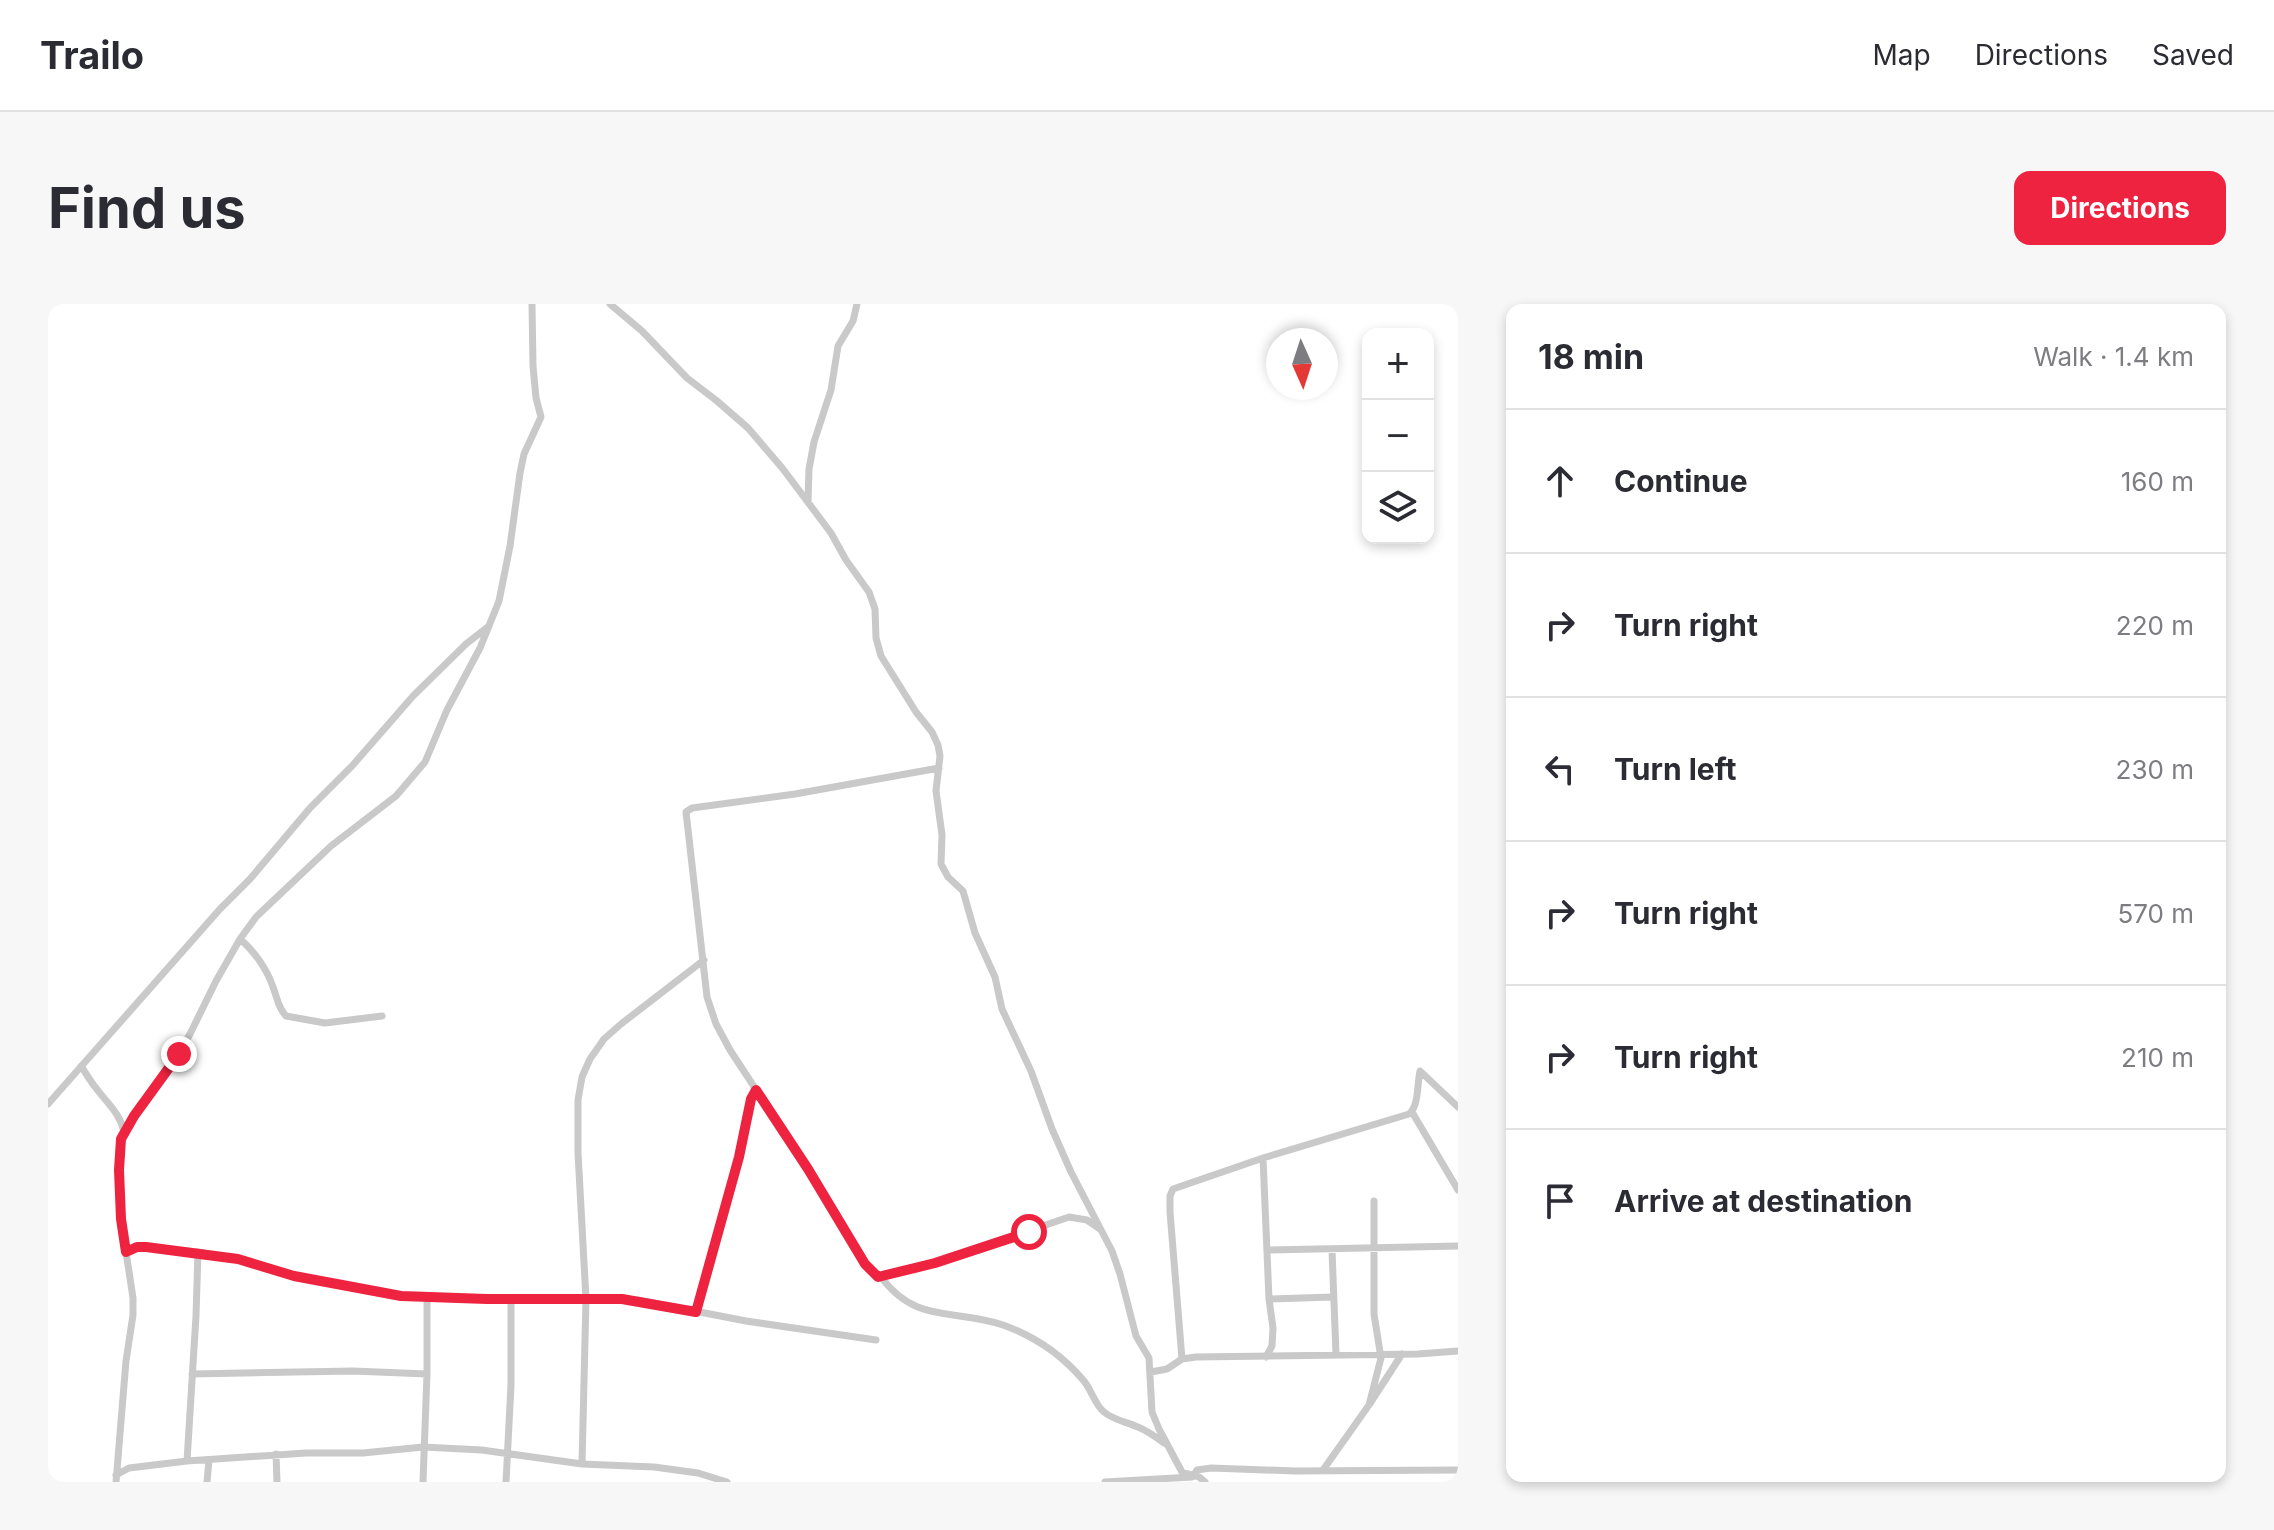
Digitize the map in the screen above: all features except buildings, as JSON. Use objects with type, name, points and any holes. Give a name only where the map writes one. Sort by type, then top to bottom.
[{"type":"street","points":[[116,1479],[124,1374],[133,1315],[121,1219],[119,1147],[124,1132],[179,1054],[216,981],[256,917],[331,846],[396,796],[425,762],[499,601],[524,454],[541,417],[533,366],[532,304]]},
{"type":"street","points":[[610,304],[642,331],[687,378],[748,428],[831,533],[869,592],[875,609],[877,647],[938,745],[936,791],[942,835],[941,864],[948,877],[963,891],[978,942],[995,977],[1002,1009],[1031,1071],[1071,1172],[1120,1274],[1136,1336],[1149,1358],[1152,1412],[1182,1472],[1199,1478]]},
{"type":"street","points":[[808,504],[814,442],[831,390],[838,346],[853,321],[857,304]]},
{"type":"street","points":[[48,1104],[413,696],[490,624]]},
{"type":"street","points":[[939,768],[688,810],[686,817],[707,997],[716,1024],[865,1264],[900,1299],[934,1312],[1005,1326],[1037,1341],[1063,1360],[1085,1382],[1102,1411],[1142,1428],[1168,1446]]},
{"type":"street","points":[[240,939],[253,952],[269,977],[280,1009],[286,1016],[325,1023],[382,1016]]},
{"type":"street","points":[[582,1464],[586,1299],[578,1100],[582,1077],[604,1039],[704,960]]},
{"type":"street","points":[[81,1066],[117,1113],[124,1132]]},
{"type":"street","points":[[1182,1359],[1170,1196],[1173,1189],[1412,1112],[1416,1105],[1420,1071],[1458,1107]]},
{"type":"street","points":[[696,1312],[739,1157],[751,1099],[756,1090]]},
{"type":"street","points":[[1412,1112],[1458,1190]]},
{"type":"street","points":[[1263,1158],[1273,1337],[1266,1357]]},
{"type":"street","points":[[1369,1405],[1381,1353],[1374,1314],[1374,1201]]},
{"type":"street","points":[[881,1277],[935,1263],[1069,1217],[1087,1220],[1101,1230]]},
{"type":"street","points":[[1267,1250],[1458,1246]]},
{"type":"street","points":[[126,1252],[137,1247],[198,1252],[238,1259],[294,1276],[375,1292],[427,1298],[638,1300],[876,1340]]},
{"type":"street","points":[[1332,1250],[1336,1354]]},
{"type":"street","points":[[187,1461],[198,1252]]},
{"type":"street","points":[[1269,1299],[1333,1297]]},
{"type":"street","points":[[423,1482],[427,1298]]},
{"type":"street","points":[[506,1482],[511,1299]]},
{"type":"street","points":[[1151,1372],[1167,1369],[1182,1359],[1196,1357],[1458,1351]]},
{"type":"street","points":[[1323,1470],[1402,1354]]},
{"type":"street","points":[[192,1374],[353,1371],[427,1374]]},
{"type":"street","points":[[116,1479],[129,1468],[187,1461],[452,1447],[582,1464],[654,1467],[698,1473],[727,1482]]},
{"type":"street","points":[[276,1454],[277,1482]]},
{"type":"street","points":[[207,1482],[209,1460]]},
{"type":"street","points":[[1199,1478],[1197,1470],[1211,1468],[1458,1470]]},
{"type":"street","points":[[1287,1481],[1295,1471]]},
{"type":"street","points":[[1105,1482],[1199,1478]]},
{"type":"route","points":[[179,1054],[121,1139],[121,1219],[126,1252],[146,1247],[218,1255],[294,1276],[401,1296],[622,1299],[696,1312],[739,1157],[746,1116],[756,1090],[865,1264],[878,1277],[935,1263],[1029,1232]]}]
